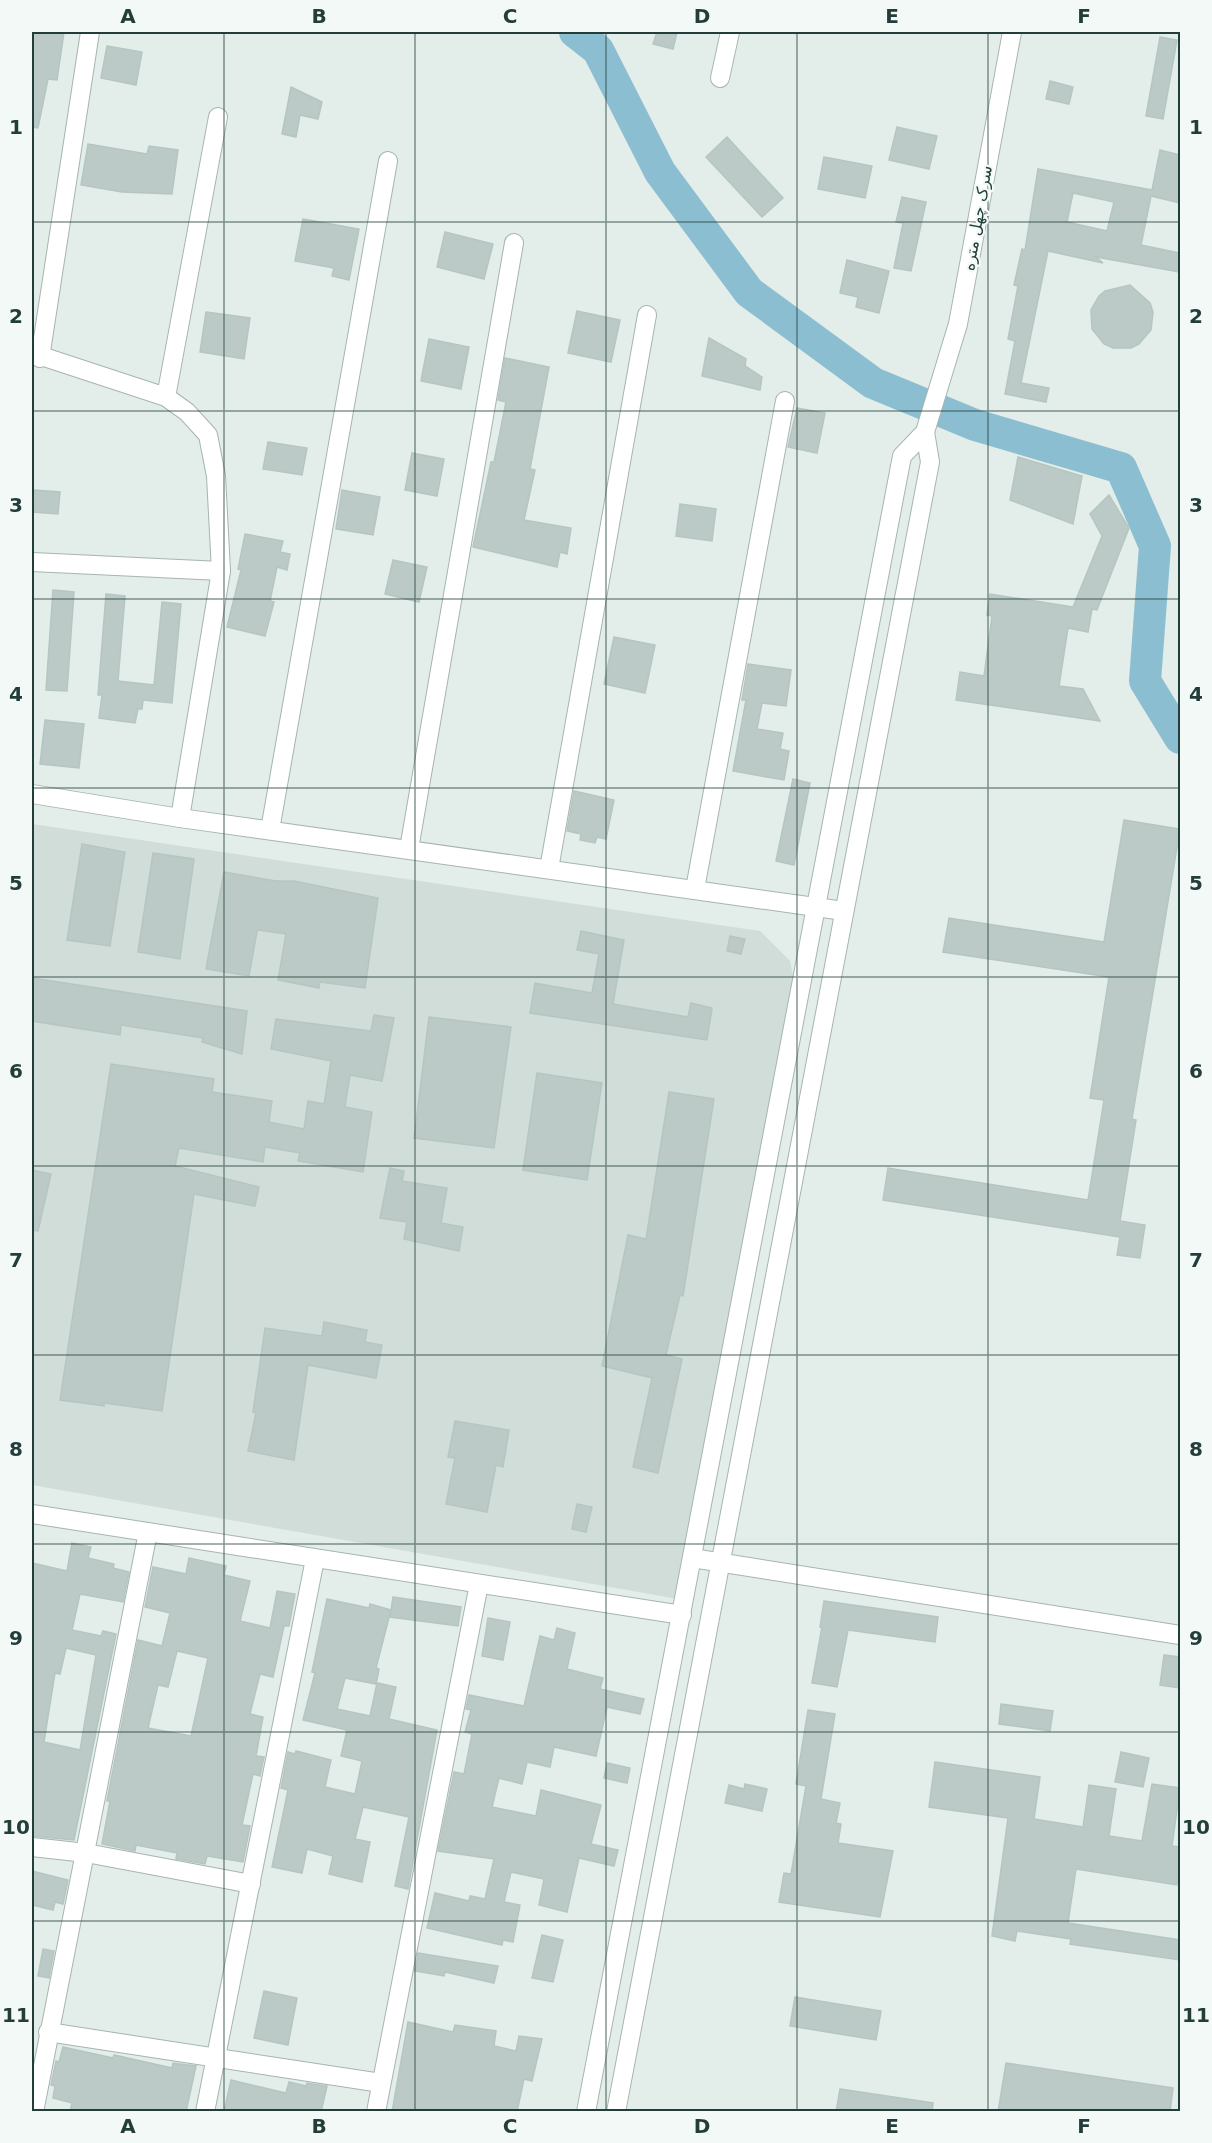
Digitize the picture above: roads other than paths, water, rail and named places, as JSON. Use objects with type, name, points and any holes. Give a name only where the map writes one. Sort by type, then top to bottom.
[{"type":"street","points":[[90,32],[36,355],[166,397],[187,412],[208,435],[216,476],[221,571],[180,818]]},
{"type":"street","points":[[720,78],[730,32]]},
{"type":"street","name":"سرک چهل متره","points":[[925,432],[958,324],[1012,32]]},
{"type":"street","points":[[166,397],[218,117]]},
{"type":"street","points":[[270,830],[388,161]]},
{"type":"street","points":[[409,849],[514,243]]},
{"type":"street","points":[[549,869],[647,315]]},
{"type":"street","points":[[695,890],[786,401]]},
{"type":"street","points":[[586,2112],[682,1615],[814,907],[902,456],[925,432]]},
{"type":"street","points":[[616,2112],[930,462],[925,432]]},
{"type":"street","points":[[32,562],[221,571]]},
{"type":"street","points":[[32,794],[180,818],[844,911]]},
{"type":"street","points":[[32,1514],[682,1615]]},
{"type":"street","points":[[34,2112],[148,1532]]},
{"type":"street","points":[[692,1558],[1180,1635]]},
{"type":"street","points":[[205,2112],[315,1559]]},
{"type":"street","points":[[376,2112],[479,1584]]},
{"type":"street","points":[[32,1847],[86,1853],[251,1884]]},
{"type":"street","points":[[48,2032],[381,2083]]},
{"type":"waterway","points":[[575,32],[598,50],[660,172],[749,292],[873,383],[975,425],[1121,468],[1155,546],[1145,681],[1180,738]]}]
